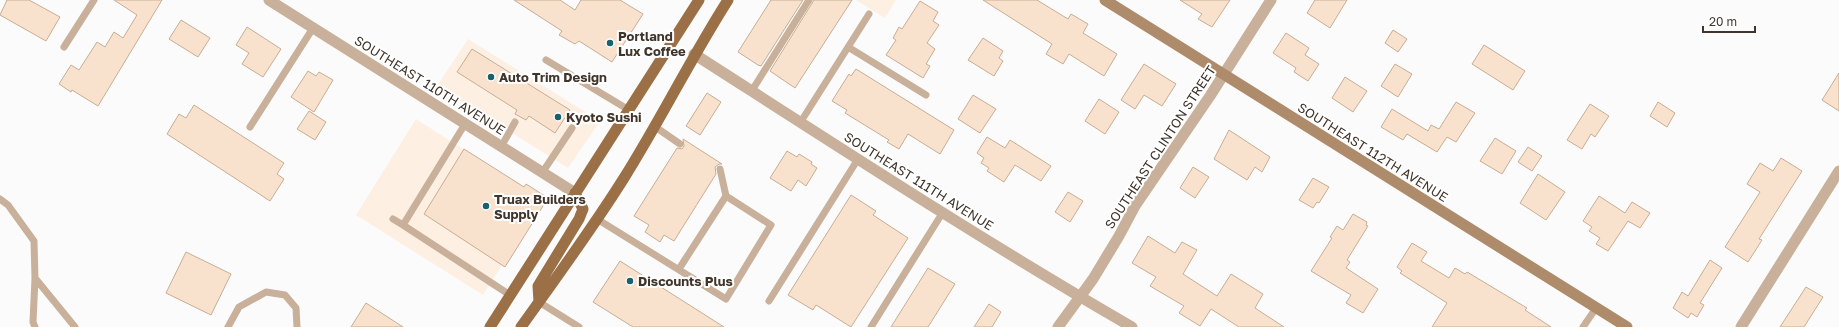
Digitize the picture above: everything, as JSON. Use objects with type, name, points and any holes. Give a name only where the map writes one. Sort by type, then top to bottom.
[{"type":"main road","points":[[490,327],[699,0]]},
{"type":"main road","points":[[521,327],[597,220],[625,177],[694,54],[728,0]]},
{"type":"main road","name":"SOUTHEAST 112TH AVENUE","points":[[1105,0],[1627,327]]},
{"type":"main road","points":[[539,302],[538,286],[579,219],[583,209],[575,193]]},
{"type":"street","name":"SOUTHEAST 110TH AVENUE","points":[[270,0],[575,193]]},
{"type":"street","name":"SOUTHEAST CLINTON STREET","points":[[1058,327],[1119,236],[1144,193],[1224,74],[1271,0]]},
{"type":"street","name":"SOUTHEAST 111TH AVENUE","points":[[694,54],[800,123],[1079,296],[1132,327]]},
{"type":"street","points":[[1741,327],[1839,171]]},
{"type":"lane","points":[[64,47],[94,0]]},
{"type":"lane","points":[[751,92],[809,0]]},
{"type":"lane","points":[[800,123],[869,14]]},
{"type":"lane","points":[[250,127],[313,28]]},
{"type":"lane","points":[[848,47],[926,95]]},
{"type":"lane","points":[[546,60],[629,110]]},
{"type":"lane","points":[[501,147],[515,122]]},
{"type":"lane","points":[[403,225],[465,124]]},
{"type":"lane","points":[[654,126],[680,144]]},
{"type":"lane","points":[[542,173],[572,128]]},
{"type":"lane","points":[[769,301],[858,159]]},
{"type":"lane","points":[[597,220],[726,299],[770,225],[726,196],[720,169]]},
{"type":"lane","points":[[679,269],[726,196]]},
{"type":"lane","points":[[0,199],[8,205],[34,241],[35,278],[33,322],[35,327]]},
{"type":"lane","points":[[871,327],[943,212]]},
{"type":"lane","points":[[393,219],[510,295]]},
{"type":"lane","points":[[35,278],[75,327]]},
{"type":"lane","points":[[228,327],[239,307],[266,292],[285,295],[293,304],[296,308],[297,327]]},
{"type":"lane","points":[[539,302],[578,327]]},
{"type":"lane","points":[[1583,327],[1596,308]]},
{"type":"shaded area","points":[[856,0],[896,0],[885,18]]},
{"type":"shaded area","points":[[468,39],[600,121],[568,168],[437,86]]},
{"type":"shaded area","points":[[416,119],[543,200],[483,295],[356,215]]},
{"type":"building","points":[[7,0],[29,0],[60,17],[46,41],[0,15]]},
{"type":"building","points":[[114,0],[162,0],[98,106],[59,84],[71,65],[79,70],[97,42],[105,47],[114,32],[123,38],[137,15]]},
{"type":"building","points":[[514,0],[560,0],[575,10],[581,0],[620,0],[643,14],[612,62],[579,41],[575,44],[559,35],[562,31]]},
{"type":"building","points":[[771,0],[803,0],[761,66],[738,52]]},
{"type":"building","points":[[814,0],[852,0],[795,88],[770,71]]},
{"type":"building","points":[[983,0],[1037,0],[1068,19],[1071,14],[1088,24],[1083,33],[1117,54],[1104,76],[1069,54],[1063,64],[1046,54],[1052,44]]},
{"type":"building","points":[[1180,0],[1230,0],[1212,27],[1198,19],[1202,14]]},
{"type":"building","points":[[1315,0],[1347,0],[1330,28],[1307,13]]},
{"type":"building","points":[[920,1],[938,12],[933,21],[939,25],[927,43],[935,49],[926,64],[930,66],[923,78],[886,55],[896,40],[893,38],[899,27],[902,29]]},
{"type":"building","points":[[181,20],[210,38],[198,57],[169,39]]},
{"type":"building","points":[[247,27],[281,49],[263,77],[242,64],[249,53],[236,45]]},
{"type":"building","points":[[1393,30],[1407,39],[1398,52],[1385,43]]},
{"type":"building","points":[[1286,33],[1309,48],[1305,55],[1319,64],[1308,81],[1294,72],[1296,68],[1273,53]]},
{"type":"building","points":[[983,38],[1003,51],[999,58],[1003,61],[994,76],[968,60]]},
{"type":"building","points":[[1484,45],[1525,71],[1513,90],[1472,64]]},
{"type":"building","points":[[472,49],[570,110],[555,133],[529,116],[526,120],[515,114],[517,110],[457,72]]},
{"type":"building","points":[[1144,64],[1176,84],[1162,106],[1144,95],[1135,109],[1121,100]]},
{"type":"building","points":[[1395,64],[1412,74],[1398,97],[1381,86]]},
{"type":"building","points":[[856,69],[954,130],[940,154],[908,134],[899,149],[887,142],[889,140],[845,113],[847,110],[832,101],[849,74],[851,76]]},
{"type":"building","points":[[308,71],[316,76],[319,72],[333,80],[314,112],[291,97]]},
{"type":"building","points":[[1839,73],[1839,111],[1822,100]]},
{"type":"building","points":[[1345,77],[1367,91],[1353,112],[1332,98]]},
{"type":"building","points":[[707,93],[721,102],[700,135],[686,126]]},
{"type":"building","points":[[973,95],[996,109],[980,133],[958,119]]},
{"type":"building","points":[[1099,99],[1119,112],[1105,134],[1085,121]]},
{"type":"building","points":[[1456,102],[1475,113],[1456,142],[1447,137],[1437,152],[1407,134],[1403,140],[1381,127],[1392,109],[1428,131],[1431,125],[1439,129]]},
{"type":"building","points":[[1658,102],[1675,113],[1667,127],[1650,116]]},
{"type":"building","points":[[1590,104],[1609,116],[1595,137],[1591,134],[1582,149],[1567,140]]},
{"type":"building","points":[[194,105],[284,163],[277,174],[284,179],[270,201],[167,134],[179,114],[186,118]]},
{"type":"building","points":[[309,111],[326,122],[315,140],[297,129]]},
{"type":"building","points":[[1229,130],[1270,157],[1262,172],[1255,167],[1247,180],[1214,159]]},
{"type":"building","points":[[987,137],[1005,148],[1010,140],[1051,166],[1041,181],[1015,165],[1004,182],[987,171],[989,168],[981,163],[984,158],[977,153]]},
{"type":"building","points":[[1495,138],[1516,151],[1502,174],[1480,161]]},
{"type":"building","points":[[683,139],[722,164],[715,167],[716,174],[674,241],[664,235],[660,242],[645,232],[649,225],[634,216],[677,148],[682,149],[684,146]]},
{"type":"building","points":[[1528,147],[1542,156],[1532,171],[1518,162]]},
{"type":"building","name":"Truax Builders Supply","points":[[464,149],[524,187],[526,184],[548,198],[505,267],[424,214]]},
{"type":"building","points":[[787,151],[797,157],[799,154],[812,162],[811,164],[817,168],[806,186],[798,180],[791,191],[770,178]]},
{"type":"building","points":[[1781,158],[1802,171],[1759,239],[1762,240],[1748,262],[1725,247],[1760,192],[1747,184],[1760,163],[1773,171]]},
{"type":"building","points":[[1193,167],[1209,177],[1195,198],[1180,188]]},
{"type":"building","points":[[1538,174],[1565,192],[1546,220],[1520,203]]},
{"type":"building","points":[[1313,178],[1329,187],[1319,203],[1317,202],[1313,208],[1299,200]]},
{"type":"building","points":[[1068,192],[1083,201],[1070,222],[1055,212]]},
{"type":"building","points":[[851,195],[876,211],[873,215],[908,238],[851,327],[816,305],[813,310],[788,295]]},
{"type":"building","points":[[1599,196],[1625,213],[1632,202],[1650,213],[1640,228],[1628,221],[1608,251],[1596,244],[1600,238],[1589,231],[1592,227],[1583,221]]},
{"type":"building","points":[[1353,214],[1367,222],[1366,225],[1368,226],[1347,260],[1350,262],[1346,268],[1378,289],[1363,313],[1346,303],[1351,295],[1311,271],[1332,238],[1330,237],[1337,226],[1343,230]]},
{"type":"building","points":[[1148,236],[1175,253],[1182,242],[1197,250],[1183,274],[1217,296],[1231,274],[1263,294],[1255,308],[1284,327],[1239,327],[1211,309],[1200,326],[1179,313],[1184,306],[1150,286],[1156,277],[1132,263]]},
{"type":"building","points":[[1412,243],[1427,252],[1421,261],[1449,278],[1455,268],[1465,274],[1467,272],[1527,308],[1525,310],[1551,327],[1432,327],[1447,303],[1400,273],[1402,271],[1397,267]]},
{"type":"building","points":[[186,252],[231,274],[211,315],[166,293]]},
{"type":"building","points":[[1710,260],[1722,268],[1700,303],[1704,305],[1697,317],[1691,313],[1688,318],[1673,308],[1682,292],[1688,296]]},
{"type":"building","name":"Discounts Plus","points":[[620,261],[724,327],[633,327],[593,302]]},
{"type":"building","points":[[928,268],[955,284],[928,327],[891,327]]},
{"type":"building","points":[[1806,287],[1823,297],[1804,327],[1780,327]]},
{"type":"building","points":[[366,303],[403,327],[351,327]]},
{"type":"building","points":[[989,304],[1001,312],[992,327],[974,327]]},
{"type":"place","name":"Portland Lux Coffee","points":[[610,43]]},
{"type":"place","name":"Auto Trim Design","points":[[491,77]]},
{"type":"place","name":"Kyoto Sushi","points":[[558,117]]},
{"type":"place","name":"Truax Builders Supply","points":[[486,206]]},
{"type":"place","name":"Discounts Plus","points":[[630,281]]}]
